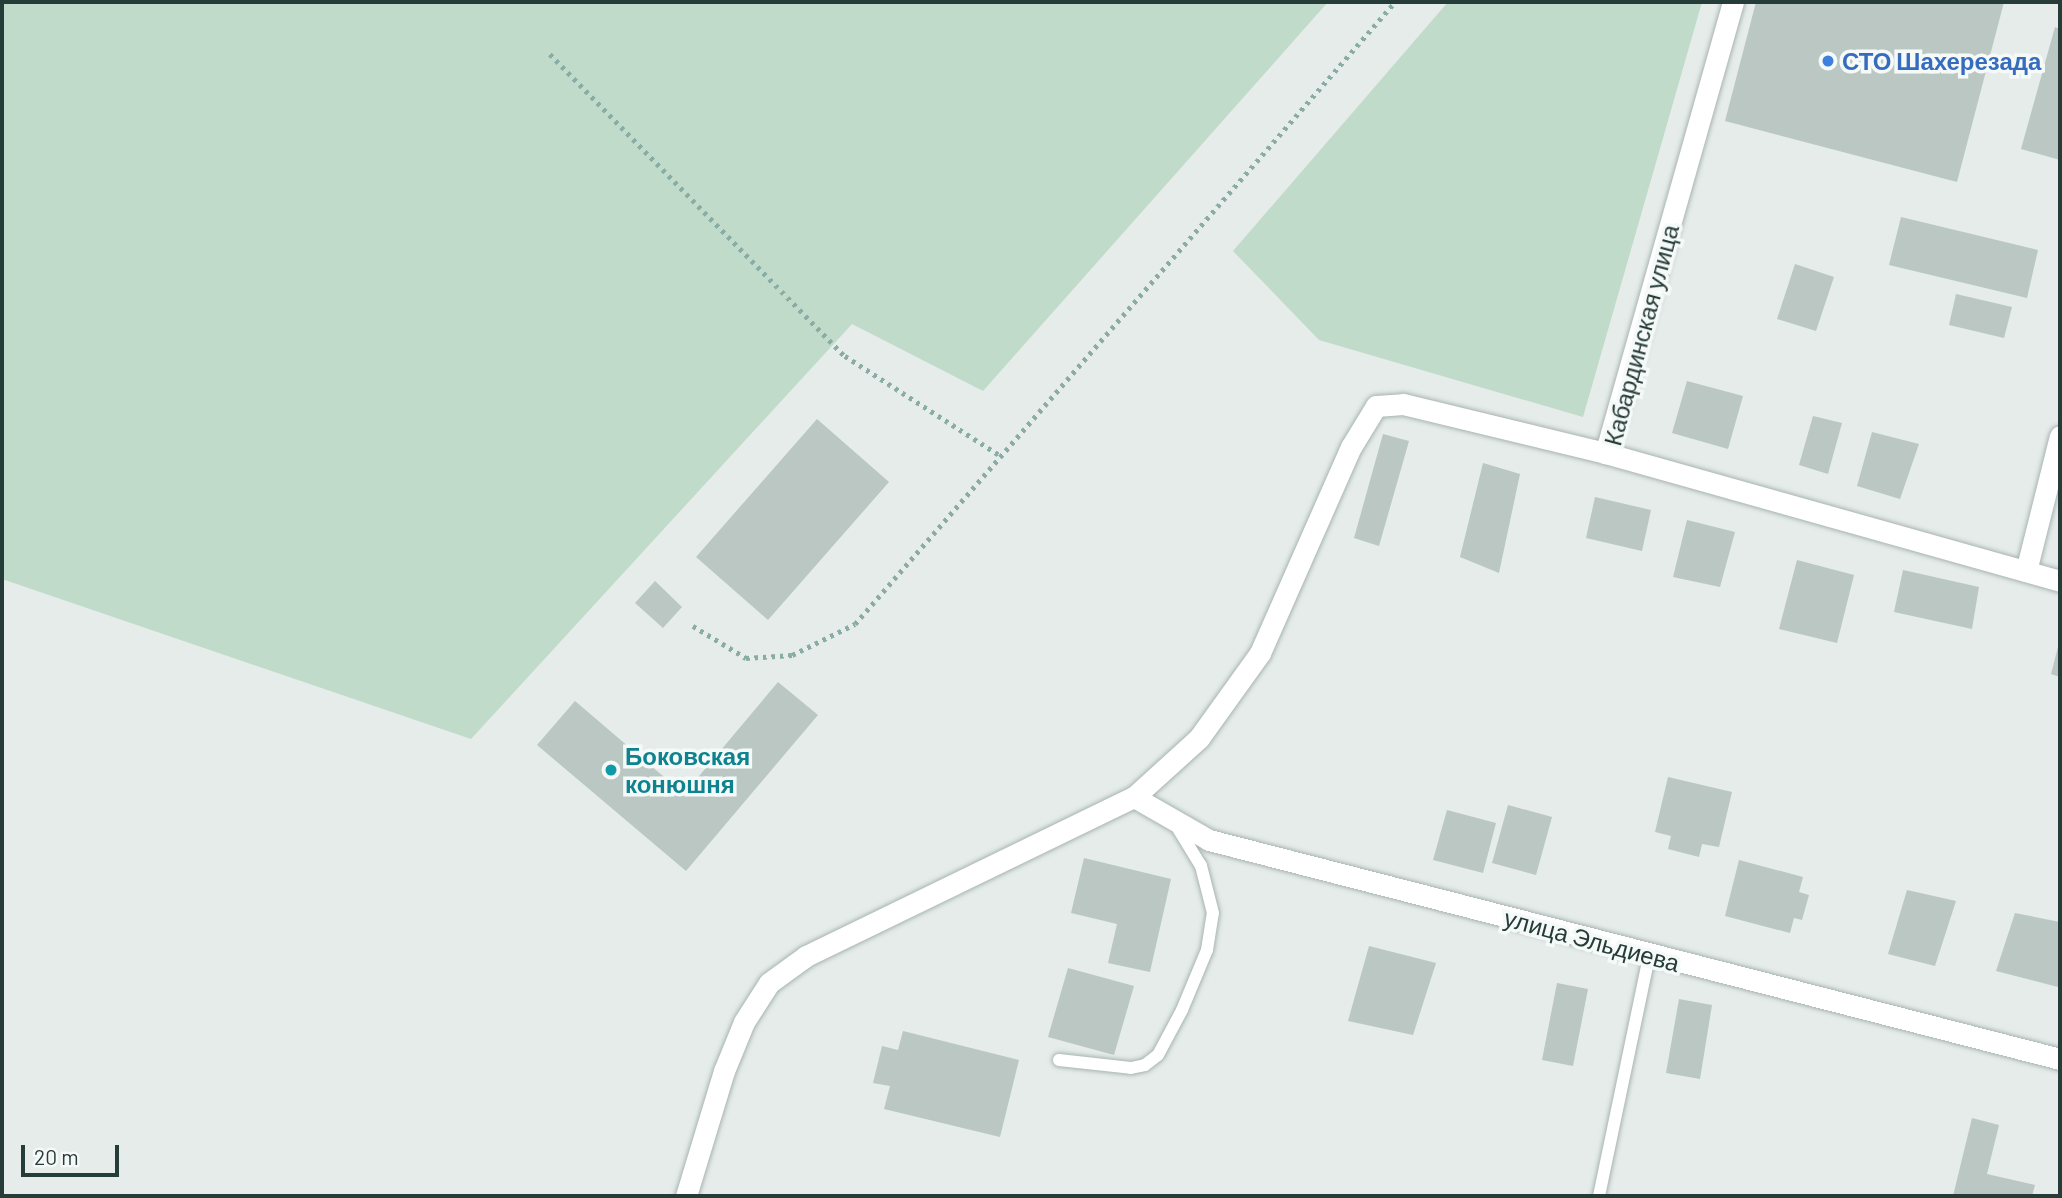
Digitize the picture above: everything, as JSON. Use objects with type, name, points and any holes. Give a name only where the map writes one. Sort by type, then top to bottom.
[{"type":"street","name":"Кабардинская улица","points":[[1733,2],[1605,453],[2060,580]]},
{"type":"street","points":[[686,1196],[724,1071],[744,1022],[769,983],[806,956],[1134,797],[1199,738],[1260,653],[1351,447],[1376,406],[1403,404],[1605,453]]},
{"type":"street","points":[[2026,571],[2060,436]]},
{"type":"street","name":"улица Эльдиева","points":[[1134,797],[1173,822],[1209,839],[1649,956],[2060,1059]]},
{"type":"lane","points":[[1059,1060],[1131,1068],[1145,1065],[1158,1055],[1182,1010],[1207,950],[1213,913],[1202,866],[1173,822]]},
{"type":"lane","points":[[1599,1196],[1649,956]]},
{"type":"path","points":[[694,626],[746,658],[792,655],[855,624],[1395,2]]},
{"type":"path","points":[[550,54],[845,356],[1001,456]]},
{"type":"green space","points":[[2,2],[1328,2],[983,391],[852,324],[471,739],[2,579]]},
{"type":"green space","points":[[1448,2],[1702,2],[1583,417],[1319,340],[1233,251]]},
{"type":"building","name":"СТО Шахерезада","points":[[1756,2],[2004,2],[1957,182],[1725,121]]},
{"type":"building","points":[[2055,27],[2060,29],[2060,160],[2021,149]]},
{"type":"building","points":[[1901,217],[2038,250],[2027,298],[1889,265]]},
{"type":"building","points":[[1795,264],[1834,277],[1816,331],[1777,319]]},
{"type":"building","points":[[1956,294],[2012,307],[2004,338],[1949,325]]},
{"type":"building","points":[[1687,381],[1743,396],[1728,449],[1672,433]]},
{"type":"building","points":[[1813,416],[1842,423],[1828,474],[1799,465]]},
{"type":"building","points":[[817,419],[889,482],[768,620],[696,557]]},
{"type":"building","points":[[1872,432],[1919,444],[1900,499],[1857,486]]},
{"type":"building","points":[[1383,434],[1409,441],[1379,546],[1354,538]]},
{"type":"building","points":[[1483,463],[1520,474],[1499,573],[1460,557]]},
{"type":"building","points":[[1595,497],[1651,510],[1642,551],[1586,538]]},
{"type":"building","points":[[1687,520],[1735,532],[1720,587],[1673,577]]},
{"type":"building","points":[[1797,560],[1854,575],[1837,643],[1779,629]]},
{"type":"building","points":[[1903,570],[1979,587],[1972,629],[1894,612]]},
{"type":"building","points":[[655,581],[682,607],[663,628],[635,603]]},
{"type":"building","points":[[2060,643],[2060,677],[2051,674]]},
{"type":"building","name":"Боковская конюшня","points":[[778,682],[818,715],[686,871],[537,745],[575,701],[684,794]]},
{"type":"building","points":[[1668,777],[1732,792],[1719,847],[1702,844],[1699,857],[1668,849],[1671,836],[1655,832]]},
{"type":"building","points":[[1508,805],[1552,817],[1536,875],[1492,863]]},
{"type":"building","points":[[1447,810],[1496,823],[1483,873],[1433,860]]},
{"type":"building","points":[[1084,858],[1171,879],[1150,972],[1108,963],[1117,924],[1071,913]]},
{"type":"building","points":[[1739,860],[1803,877],[1799,892],[1809,895],[1802,920],[1794,918],[1790,933],[1725,916]]},
{"type":"building","points":[[1907,890],[1956,901],[1935,966],[1888,954]]},
{"type":"building","points":[[2015,913],[2060,922],[2058,987],[1996,971]]},
{"type":"building","points":[[1369,946],[1436,963],[1413,1035],[1348,1021]]},
{"type":"building","points":[[1068,968],[1134,986],[1114,1055],[1048,1037]]},
{"type":"building","points":[[1557,983],[1588,989],[1573,1066],[1542,1060]]},
{"type":"building","points":[[1679,999],[1712,1005],[1700,1079],[1666,1073]]},
{"type":"building","points":[[903,1031],[1019,1060],[1000,1137],[884,1109],[890,1086],[873,1083],[882,1046],[898,1050]]},
{"type":"building","points":[[1972,1118],[1999,1125],[1987,1174],[2035,1185],[2032,1196],[1953,1196]]},
{"type":"place","name":"СТО Шахерезада","points":[[1828,61]]},
{"type":"place","name":"Боковская конюшня","points":[[611,770]]}]
